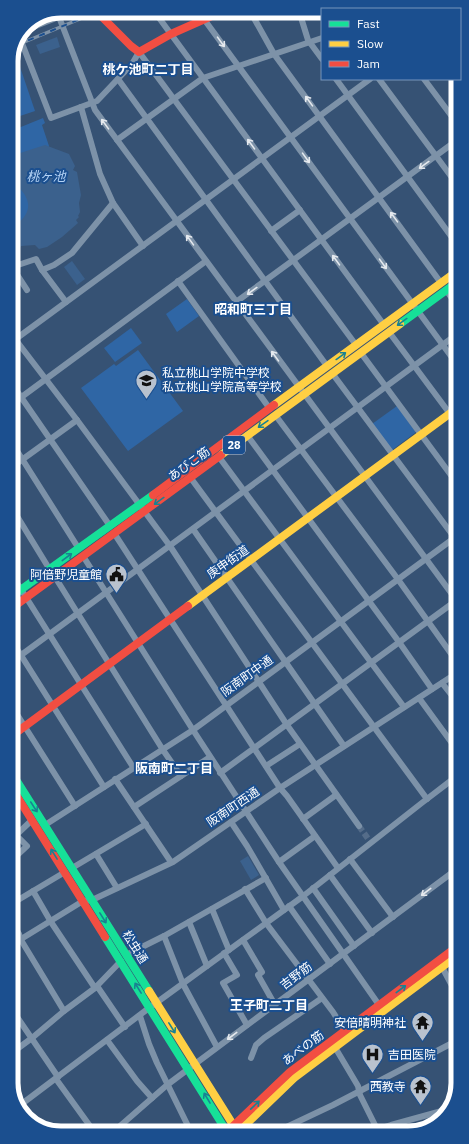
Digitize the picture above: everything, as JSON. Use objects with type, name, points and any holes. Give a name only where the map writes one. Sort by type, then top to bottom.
[{"type":"main road","points":[[103,18],[139,52],[170,34],[208,18]]},
{"type":"main road","name":"あびこ筋","points":[[143,508],[190,478],[276,416],[304,394],[356,346],[386,328],[444,286],[451,278]]},
{"type":"main road","name":"あびこ筋","points":[[444,286],[451,284]]},
{"type":"main road","name":"あびこ筋","points":[[52,574],[79,549],[112,530],[143,508],[298,387],[361,353],[386,328]]},
{"type":"main road","name":"庚申街道","points":[[18,731],[451,412]]},
{"type":"main road","name":"あびこ筋","points":[[18,601],[24,594],[52,574],[83,556],[112,530]]},
{"type":"main road","name":"あびこ筋","points":[[18,595],[24,594]]},
{"type":"main road","name":"松虫通","points":[[18,783],[45,825],[83,901],[124,958]]},
{"type":"main road","name":"松虫通","points":[[18,798],[68,870],[92,900],[153,1006],[229,1126]]},
{"type":"main road","name":"あべの筋","points":[[333,1044],[345,1031],[451,951]]},
{"type":"main road","name":"あべの筋","points":[[238,1126],[333,1044],[451,960]]},
{"type":"street","points":[[62,18],[95,110],[451,593]]},
{"type":"street","points":[[159,18],[414,366],[451,409]]},
{"type":"street","points":[[254,18],[274,54],[380,197],[451,296]]},
{"type":"street","points":[[301,18],[310,42],[321,58]]},
{"type":"street","points":[[204,20],[451,356]]},
{"type":"street","points":[[117,140],[203,78],[321,38]]},
{"type":"street","points":[[22,43],[51,118],[97,100],[132,64],[139,52],[175,98],[356,346]]},
{"type":"street","points":[[118,79],[329,370],[451,531]]},
{"type":"street","points":[[337,80],[451,236]]},
{"type":"street","points":[[18,336],[143,246],[369,80]]},
{"type":"street","points":[[380,80],[451,176]]},
{"type":"street","points":[[425,80],[451,115]]},
{"type":"street","points":[[81,107],[100,174],[113,203],[143,246]]},
{"type":"street","points":[[236,302],[451,145]]},
{"type":"street","points":[[42,270],[54,265],[72,253],[113,203]]},
{"type":"street","points":[[271,231],[300,210]]},
{"type":"street","points":[[18,265],[36,259],[42,270],[66,302]]},
{"type":"street","points":[[20,397],[206,261]]},
{"type":"street","points":[[18,276],[27,290]]},
{"type":"street","points":[[178,281],[270,409]]},
{"type":"street","points":[[18,657],[451,339]]},
{"type":"street","points":[[18,345],[77,420],[170,546],[287,725],[359,826]]},
{"type":"street","points":[[361,353],[451,475]]},
{"type":"street","points":[[18,394],[51,439],[138,569],[280,788],[338,868]]},
{"type":"street","points":[[276,416],[397,578],[451,654]]},
{"type":"street","points":[[18,463],[77,420]]},
{"type":"street","points":[[247,436],[400,642],[432,689]]},
{"type":"street","points":[[18,453],[79,549]]},
{"type":"street","points":[[219,457],[404,707]]},
{"type":"street","points":[[190,478],[427,799]]},
{"type":"street","points":[[18,518],[163,750],[181,776]]},
{"type":"street","points":[[193,529],[344,746]]},
{"type":"street","name":"阪南町中通","points":[[45,825],[133,767],[163,750],[193,730],[397,578],[451,541]]},
{"type":"street","points":[[83,556],[220,773],[302,897],[379,1005]]},
{"type":"street","points":[[18,584],[133,767]]},
{"type":"street","points":[[220,773],[255,749],[451,604]]},
{"type":"street","points":[[18,650],[104,787]]},
{"type":"street","name":"阪南町西通","points":[[18,942],[83,901],[92,900],[171,862],[280,788],[451,677]]},
{"type":"street","points":[[442,682],[451,694]]},
{"type":"street","points":[[419,698],[451,742]]},
{"type":"street","points":[[18,716],[75,806]]},
{"type":"street","points":[[266,766],[300,744]]},
{"type":"street","points":[[134,807],[210,757]]},
{"type":"street","points":[[115,779],[171,862]]},
{"type":"street","points":[[23,1103],[302,897],[451,781]]},
{"type":"street","points":[[303,819],[336,795]]},
{"type":"street","points":[[18,832],[32,820]]},
{"type":"street","points":[[231,822],[286,908],[330,964]]},
{"type":"street","points":[[18,900],[146,824]]},
{"type":"street","points":[[279,862],[315,836]]},
{"type":"street","points":[[18,839],[27,846],[18,854]]},
{"type":"street","points":[[96,854],[117,888]]},
{"type":"street","points":[[350,859],[393,917]]},
{"type":"street","name":"吉野筋","points":[[119,1126],[217,1047],[451,874]]},
{"type":"street","points":[[330,875],[372,933]]},
{"type":"street","points":[[18,1047],[32,1038],[64,1010],[96,987],[124,958],[266,878]]},
{"type":"street","points":[[313,888],[354,946]]},
{"type":"street","points":[[245,889],[266,923],[345,1031]]},
{"type":"street","points":[[32,891],[51,922],[125,1027]]},
{"type":"street","points":[[212,909],[227,952],[237,975],[223,983],[247,1025]]},
{"type":"street","points":[[189,922],[207,966]]},
{"type":"street","points":[[18,931],[21,940],[64,1010]]},
{"type":"street","points":[[164,936],[183,984],[217,1047]]},
{"type":"street","points":[[243,940],[262,972],[258,975],[275,1005]]},
{"type":"street","points":[[442,967],[451,984]]},
{"type":"street","points":[[251,1058],[256,1045],[264,1038],[322,998]]},
{"type":"street","points":[[140,1016],[148,1044],[188,1126]]},
{"type":"street","points":[[18,1018],[90,1126]]},
{"type":"street","points":[[107,1040],[137,1081],[152,1098]]},
{"type":"street","points":[[333,1044],[358,1086],[360,1095],[376,1126]]},
{"type":"street","points":[[288,1126],[451,1044]]},
{"type":"street","points":[[388,1126],[439,1112]]},
{"type":"shaded area","points":[[18,61],[35,111],[18,117]]},
{"type":"shaded area","points":[[43,118],[45,123],[42,125],[49,146],[48,163],[28,227],[18,228],[18,128]]},
{"type":"shaded area","points":[[187,299],[199,316],[177,332],[166,314]]},
{"type":"shaded area","points":[[131,328],[142,343],[115,362],[104,348]]},
{"type":"shaded area","points":[[138,350],[183,411],[128,451],[81,388],[114,364],[116,366]]},
{"type":"shaded area","points":[[397,406],[415,433],[392,450],[372,424]]},
{"type":"water","points":[[57,37],[60,47],[40,54],[36,45]]},
{"type":"water","name":"桃ヶ池","points":[[45,145],[69,154],[75,166],[73,170],[77,172],[81,195],[79,203],[79,217],[76,220],[78,223],[62,237],[47,247],[39,249],[35,245],[21,246],[18,249],[18,222],[27,213],[28,203],[27,198],[18,187],[18,154]]},
{"type":"water","points":[[72,261],[85,279],[77,285],[64,267]]},
{"type":"water","points":[[248,856],[259,875],[251,880],[240,861]]},
{"type":"tunnel","points":[[359,826],[371,843]]},
{"type":"railway","points":[[22,43],[82,18]]},
{"type":"traffic: fast","points":[[400,324],[451,287]]},
{"type":"traffic: fast","points":[[18,592],[153,495]]},
{"type":"traffic: fast","points":[[18,783],[149,991]]},
{"type":"traffic: fast","points":[[105,937],[223,1126]]},
{"type":"traffic: slow","points":[[274,405],[451,276]]},
{"type":"traffic: slow","points":[[221,455],[400,324]]},
{"type":"traffic: slow","points":[[188,606],[451,413]]},
{"type":"traffic: slow","points":[[244,1126],[294,1078],[451,960]]},
{"type":"traffic: slow","points":[[149,991],[234,1126]]},
{"type":"traffic: jam","points":[[103,18],[139,52],[171,34],[207,18]]},
{"type":"traffic: jam","points":[[153,495],[274,405]]},
{"type":"traffic: jam","points":[[18,604],[221,455]]},
{"type":"traffic: jam","points":[[18,731],[188,606]]},
{"type":"traffic: jam","points":[[18,798],[105,937]]},
{"type":"traffic: jam","points":[[233,1126],[290,1072],[451,951]]},
{"type":"place","name":"私立桃山学院中学校 私立桃山学院高等学校","points":[[146,400]]},
{"type":"place","name":"阿倍野児童館","points":[[117,594]]},
{"type":"place","name":"安倍晴明神社","points":[[422,1042]]},
{"type":"place","name":"吉田医院","points":[[373,1074]]},
{"type":"place","name":"西教寺","points":[[421,1106]]},
{"type":"district","name":"桃ケ池町二丁目","points":[[148,69]]},
{"type":"district","name":"昭和町三丁目","points":[[253,309]]},
{"type":"district","name":"阪南町二丁目","points":[[174,768]]},
{"type":"district","name":"王子町二丁目","points":[[269,1005]]}]
